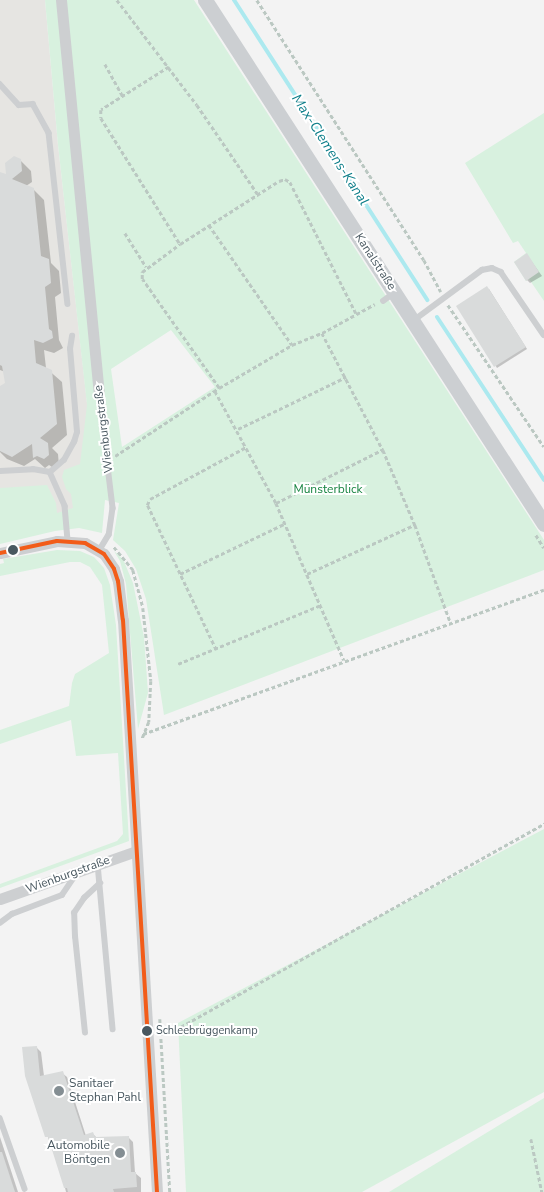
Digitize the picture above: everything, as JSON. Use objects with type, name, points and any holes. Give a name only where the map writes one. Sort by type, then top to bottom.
[{"type":"main road","name":"Kanalstraße","points":[[206,0],[389,297],[413,321],[544,524]]},
{"type":"street","name":"Wienburgstraße","points":[[61,0],[100,392]]},
{"type":"street","points":[[0,553],[68,541],[85,543],[103,546],[114,568],[121,600],[156,1192]]},
{"type":"street","name":"Wienburgstraße","points":[[0,899],[136,851]]},
{"type":"lane","points":[[0,84],[19,105],[33,104],[49,133],[68,304]]},
{"type":"lane","points":[[413,321],[445,300],[482,270],[492,268],[501,272],[544,335]]},
{"type":"lane","points":[[50,472],[64,460],[78,432],[70,349],[72,336]]},
{"type":"lane","name":"Wienburgstraße","points":[[100,392],[112,508],[109,535],[103,546]]},
{"type":"lane","points":[[0,471],[33,469],[50,472]]},
{"type":"lane","points":[[50,472],[65,506],[68,541]]},
{"type":"lane","points":[[98,864],[113,1029]]},
{"type":"lane","points":[[0,923],[12,914],[62,894],[78,871]]},
{"type":"lane","points":[[85,1033],[74,913],[84,898],[100,884]]},
{"type":"lane","points":[[0,1118],[24,1189]]},
{"type":"path","points":[[117,0],[169,67],[257,193]]},
{"type":"path","points":[[257,0],[424,260],[434,280]]},
{"type":"path","points":[[105,64],[123,96]]},
{"type":"path","points":[[169,67],[101,110],[101,118],[180,244]]},
{"type":"path","points":[[219,388],[208,376],[142,279],[142,272],[146,267],[257,193],[285,179],[290,182],[356,313]]},
{"type":"path","points":[[209,225],[292,346]]},
{"type":"path","points":[[125,233],[146,267]]},
{"type":"path","points":[[108,461],[215,390],[292,346],[322,333],[356,313],[389,297]]},
{"type":"path","points":[[445,300],[491,372],[544,447]]},
{"type":"path","points":[[322,333],[383,450],[415,525],[451,624]]},
{"type":"path","points":[[238,429],[346,377]]},
{"type":"path","points":[[215,390],[238,429],[276,503],[344,660]]},
{"type":"path","points":[[216,650],[147,505],[150,499],[246,447]]},
{"type":"path","points":[[276,503],[383,450]]},
{"type":"path","points":[[180,574],[284,524]]},
{"type":"path","points":[[306,574],[415,525]]},
{"type":"path","points":[[103,546],[119,551],[132,570],[143,608],[151,680],[149,722],[144,734],[344,660],[544,590]]},
{"type":"path","points":[[178,664],[321,606]]},
{"type":"path","points":[[147,1034],[175,1030],[544,824]]},
{"type":"path","points":[[531,1139],[542,1192]]},
{"type":"shaded area","points":[[0,0],[45,0],[58,145],[98,501],[0,531]]},
{"type":"green space","name":"Münsterblick","points":[[45,0],[194,0],[544,540],[544,570],[164,715],[146,599],[136,569],[125,551],[113,540],[119,503],[105,500],[102,533],[79,528],[55,531],[0,544],[0,488],[47,485],[56,503],[57,513],[73,508],[71,494],[66,489],[62,477],[64,470],[80,464],[87,405],[58,145]],"holes":[[[171,330],[215,387],[122,447],[111,369]]]},
{"type":"green space","points":[[544,113],[544,301],[529,279],[526,281],[514,262],[526,253],[518,241],[513,243],[465,163]]},
{"type":"green space","points":[[57,550],[80,551],[94,557],[104,568],[110,585],[116,625],[129,841],[0,888],[0,884],[117,841],[123,834],[118,753],[76,756],[71,720],[0,744],[0,730],[69,706],[75,674],[109,653],[102,585],[90,567],[80,562],[70,562],[0,576],[0,564],[4,563],[3,559]]},
{"type":"green space","points":[[114,551],[123,559],[133,583],[144,637],[148,693],[138,729],[126,584],[120,561]]},
{"type":"green space","points":[[544,829],[544,1092],[362,1192],[186,1192],[178,1023]]},
{"type":"green space","points":[[544,1098],[544,1192],[389,1192]]},
{"type":"building","points":[[14,156],[21,159],[22,171],[12,179],[34,188],[41,256],[49,259],[51,283],[45,287],[49,329],[52,331],[53,338],[43,343],[34,340],[36,363],[52,370],[57,424],[40,438],[48,443],[49,455],[44,459],[37,456],[33,458],[32,444],[12,457],[0,451],[0,386],[5,383],[2,366],[0,365],[0,172],[6,174],[5,163]]},
{"type":"building","points":[[527,253],[539,272],[526,281],[514,262]]},
{"type":"building","points":[[487,286],[526,347],[494,367],[456,306]]},
{"type":"building","points":[[37,1046],[40,1076],[63,1071],[84,1135],[93,1132],[95,1137],[129,1136],[131,1172],[136,1172],[137,1187],[113,1189],[114,1192],[68,1192],[67,1188],[64,1188],[48,1137],[45,1137],[25,1076],[22,1047]]},
{"type":"building","points":[[0,1152],[2,1152],[15,1192],[0,1192]]},
{"type":"waterway","name":"Max-Clemens-Kanal","points":[[234,0],[427,300]]},
{"type":"waterway","name":"Max-Clemens-Kanal","points":[[437,317],[544,480]]},
{"type":"transit line","points":[[0,553],[57,541],[85,543],[104,554],[114,569],[118,581],[123,620],[157,1192]]},
{"type":"place","name":"Schleebrüggenkamp","points":[[147,1031]]},
{"type":"place","name":"Sanitaer Stephan Pahl","points":[[59,1091]]},
{"type":"place","name":"Automobile Böntgen","points":[[120,1153]]}]
